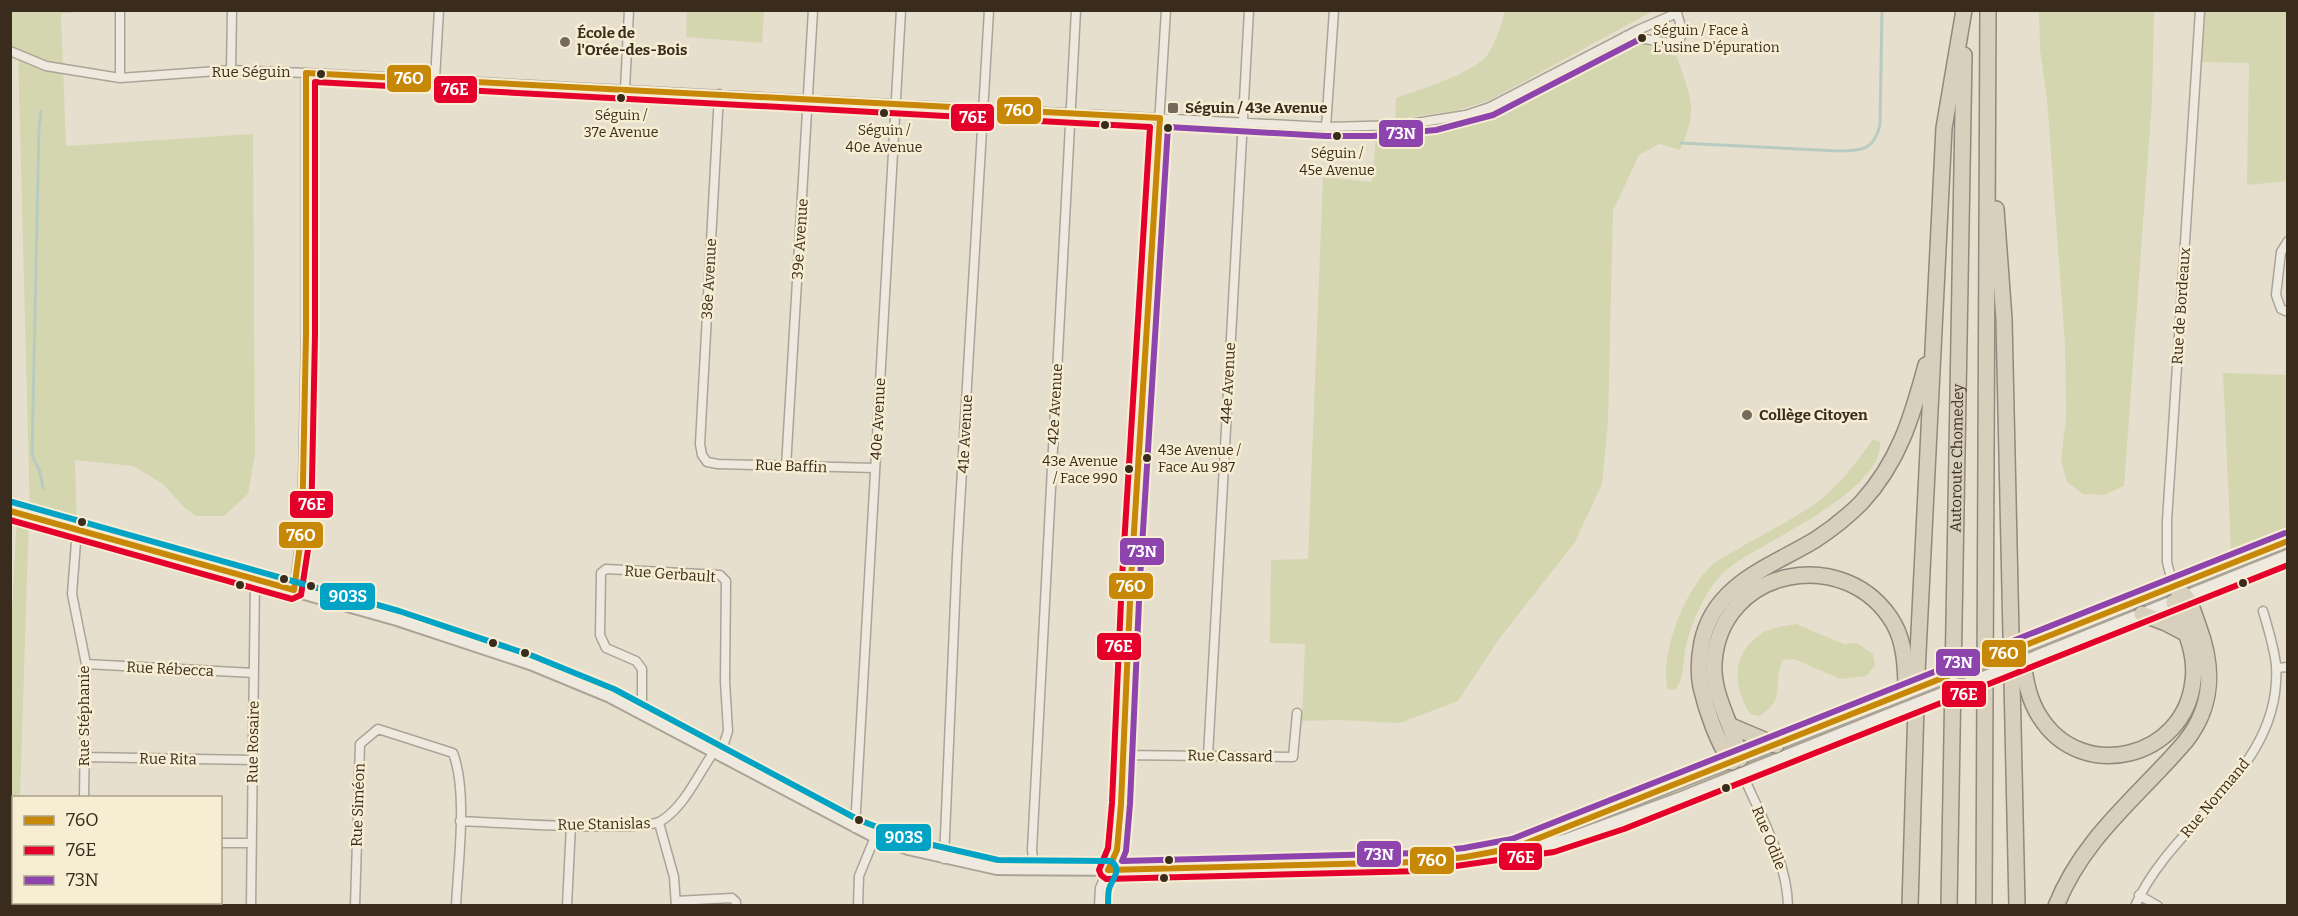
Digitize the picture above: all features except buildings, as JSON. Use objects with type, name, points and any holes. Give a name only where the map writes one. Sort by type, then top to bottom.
[{"type":"highway","points":[[1910,906],[1914,770],[1944,129],[1965,10]]},
{"type":"highway","name":"Autoroute Chomedey","points":[[1949,906],[1965,10]]},
{"type":"highway","name":"Autoroute Chomedey","points":[[1984,906],[1988,10]]},
{"type":"highway","points":[[1988,95],[2004,319],[2017,906]]},
{"type":"highway","points":[[1738,765],[1725,754],[1704,700],[1700,683],[1701,650],[1710,618],[1725,596],[1740,582],[1825,533],[1852,511],[1876,484],[1905,436],[1934,336]]},
{"type":"highway","points":[[1738,765],[1731,726],[1718,692],[1714,661],[1720,634],[1734,611],[1753,592],[1781,578],[1801,574],[1833,578],[1852,585],[1879,605],[1893,622],[1900,638],[1914,770]]},
{"type":"highway","points":[[2010,603],[2026,682],[2036,711],[2044,724],[2070,745],[2094,754],[2120,755],[2136,752],[2157,742],[2175,725],[2188,704],[2193,681],[2193,658],[2179,595]]},
{"type":"highway","points":[[2056,906],[2072,871],[2092,841],[2178,751],[2202,717],[2209,688],[2209,663],[2204,640],[2179,595]]},
{"type":"highway","points":[[2142,614],[2187,634]]},
{"type":"highway","points":[[1731,726],[1776,745]]},
{"type":"street","points":[[120,10],[120,78]]},
{"type":"street","points":[[231,70],[232,10]]},
{"type":"street","points":[[435,79],[439,10]]},
{"type":"street","points":[[625,89],[629,10]]},
{"type":"street","name":"39e Avenue","points":[[786,467],[813,10]]},
{"type":"street","name":"40e Avenue","points":[[855,828],[901,10]]},
{"type":"street","name":"41e Avenue","points":[[944,859],[958,544],[989,10]]},
{"type":"street","name":"42e Avenue","points":[[1034,869],[1032,850],[1077,10]]},
{"type":"street","points":[[1099,906],[1100,888],[1117,850],[1131,579],[1166,10]]},
{"type":"street","name":"44e Avenue","points":[[1208,756],[1249,10]]},
{"type":"street","points":[[1326,127],[1334,10]]},
{"type":"street","name":"Rue de Bordeaux","points":[[2179,595],[2168,562],[2168,509],[2200,10]]},
{"type":"street","name":"Rue Séguin","points":[[10,51],[46,66],[120,78],[231,70],[306,72],[1326,127],[1403,125],[1466,115],[1490,108],[1626,36],[1677,13],[1682,29],[1681,37],[1676,44],[1626,36]]},
{"type":"street","points":[[294,590],[303,518],[306,72]]},
{"type":"street","name":"38e Avenue","points":[[707,462],[702,455],[700,444],[719,94]]},
{"type":"street","points":[[2288,241],[2281,252],[2276,295],[2282,309],[2288,312]]},
{"type":"street","name":"Rue Baffin","points":[[707,462],[786,467],[875,468]]},
{"type":"street","points":[[10,511],[294,590],[461,640],[530,664],[610,697],[875,837],[944,859],[997,869],[1108,870],[1420,862],[1514,848],[1738,765],[1887,715],[2142,614],[2288,542]]},
{"type":"street","name":"Rue Stéphanie","points":[[77,529],[72,594],[86,664],[84,796]]},
{"type":"street","points":[[1738,765],[1776,745],[2036,642],[2179,595],[2288,555]]},
{"type":"street","name":"Rue Gerbault","points":[[642,714],[642,669],[636,661],[606,648],[600,635],[601,573],[606,569],[720,575],[726,581],[725,681],[728,731],[717,755]]},
{"type":"street","name":"Rue Rosaire","points":[[251,906],[255,579]]},
{"type":"street","name":"Rue Normand","points":[[2135,906],[2139,895],[2165,856],[2242,769],[2262,738],[2272,702],[2276,668],[2263,611]]},
{"type":"street","name":"Rue Rébecca","points":[[86,664],[254,674]]},
{"type":"street","points":[[2276,668],[2288,667]]},
{"type":"street","name":"Rue Cassard","points":[[1123,755],[1293,757],[1297,713]]},
{"type":"street","name":"Rue Siméon","points":[[355,906],[360,744],[378,729],[453,753],[459,768],[460,821],[456,906]]},
{"type":"street","name":"Rue Stanislas","points":[[460,821],[643,826],[659,822],[676,808],[717,755]]},
{"type":"street","name":"Rue Rita","points":[[84,758],[253,760]]},
{"type":"street","name":"Rue Odile","points":[[1738,765],[1780,863],[1788,890],[1788,906]]},
{"type":"street","points":[[659,822],[674,877],[676,903],[732,898],[736,906]]},
{"type":"street","points":[[567,906],[571,825]]},
{"type":"street","points":[[858,906],[859,876],[875,837]]},
{"type":"street","points":[[222,843],[252,843]]},
{"type":"street","points":[[2139,895],[2158,906]]},
{"type":"green space","points":[[1505,10],[1653,11],[1488,101],[1454,111],[1395,119],[1396,98],[1455,76],[1485,58],[1500,28]]},
{"type":"green space","points":[[10,11],[86,11],[61,14],[66,146],[253,134],[255,454],[248,494],[224,516],[196,516],[184,507],[163,484],[133,466],[75,460],[77,529],[30,515],[18,51],[11,48]]},
{"type":"green space","points":[[687,11],[764,11],[762,43],[686,37]]},
{"type":"green space","points":[[2039,11],[2154,11],[2152,100],[2124,486],[2104,495],[2083,494],[2067,482],[2061,460],[2066,417],[2065,344],[2047,99],[2040,50]]},
{"type":"green space","points":[[2199,11],[2287,11],[2287,181],[2247,185],[2249,63],[2195,62]]},
{"type":"green space","points":[[1638,41],[1677,57],[1691,104],[1690,123],[1680,150],[1659,144],[1639,155],[1613,211],[1608,421],[1602,484],[1575,542],[1499,639],[1458,701],[1400,723],[1302,721],[1305,644],[1270,643],[1271,560],[1308,559],[1323,177],[1372,182],[1376,137],[1430,130],[1489,118]]},
{"type":"green space","points":[[2223,373],[2287,375],[2287,540],[2231,550]]},
{"type":"green space","points":[[1873,439],[1880,442],[1876,460],[1863,479],[1819,513],[1730,567],[1715,582],[1694,622],[1678,685],[1675,690],[1667,689],[1666,673],[1671,639],[1684,605],[1702,575],[1719,559],[1812,506],[1846,475]]},
{"type":"green space","points":[[17,513],[29,516],[20,796],[12,796],[12,904],[17,905],[11,906],[10,651]]},
{"type":"green space","points":[[1796,624],[1844,644],[1857,643],[1873,654],[1875,665],[1866,676],[1840,679],[1794,659],[1783,660],[1773,704],[1759,716],[1750,714],[1744,703],[1738,680],[1740,659],[1745,649],[1764,632]]},
{"type":"waterway","points":[[1681,143],[1839,151],[1866,147],[1874,140],[1880,125],[1882,10]]},
{"type":"waterway","points":[[41,111],[32,455],[40,472],[43,488]]},
{"type":"transit line","name":"73N","points":[[1642,38],[1493,115],[1436,130],[1373,136],[1326,136],[1168,127],[1140,579],[1130,804],[1126,851],[1122,861],[1419,853],[1512,839],[2285,533]]},
{"type":"transit line","name":"76O","points":[[10,511],[294,590],[302,530],[306,335],[306,73],[1160,118],[1131,579],[1121,804],[1117,850],[1108,870],[1420,862],[1514,848],[2288,541]]},
{"type":"transit line","name":"76E","points":[[10,520],[292,599],[301,595],[311,530],[315,335],[315,82],[1150,127],[1122,578],[1112,803],[1108,848],[1099,870],[1106,879],[1421,871],[1554,852],[1624,829],[2288,565]]},
{"type":"transit line","name":"903S","points":[[12,502],[399,611],[533,656],[614,689],[859,820],[911,840],[998,860],[1111,861],[1116,868],[1116,875],[1109,889],[1108,906]]},
{"type":"place","name":"Séguin / Face à L'usine D'épuration","points":[[1642,38]]},
{"type":"place","name":"École de l'Orée-des-Bois","points":[[565,42]]},
{"type":"place","name":"Séguin / 37e Avenue","points":[[621,98]]},
{"type":"place","name":"Séguin / 43e Avenue","points":[[1173,108]]},
{"type":"place","name":"Séguin / 40e Avenue","points":[[884,113]]},
{"type":"place","name":"Séguin / 45e Avenue","points":[[1337,136]]},
{"type":"place","name":"Collège Citoyen","points":[[1747,415]]},
{"type":"place","name":"43e Avenue / Face Au 987","points":[[1147,458]]},
{"type":"place","name":"43e Avenue / Face 990","points":[[1129,469]]}]
